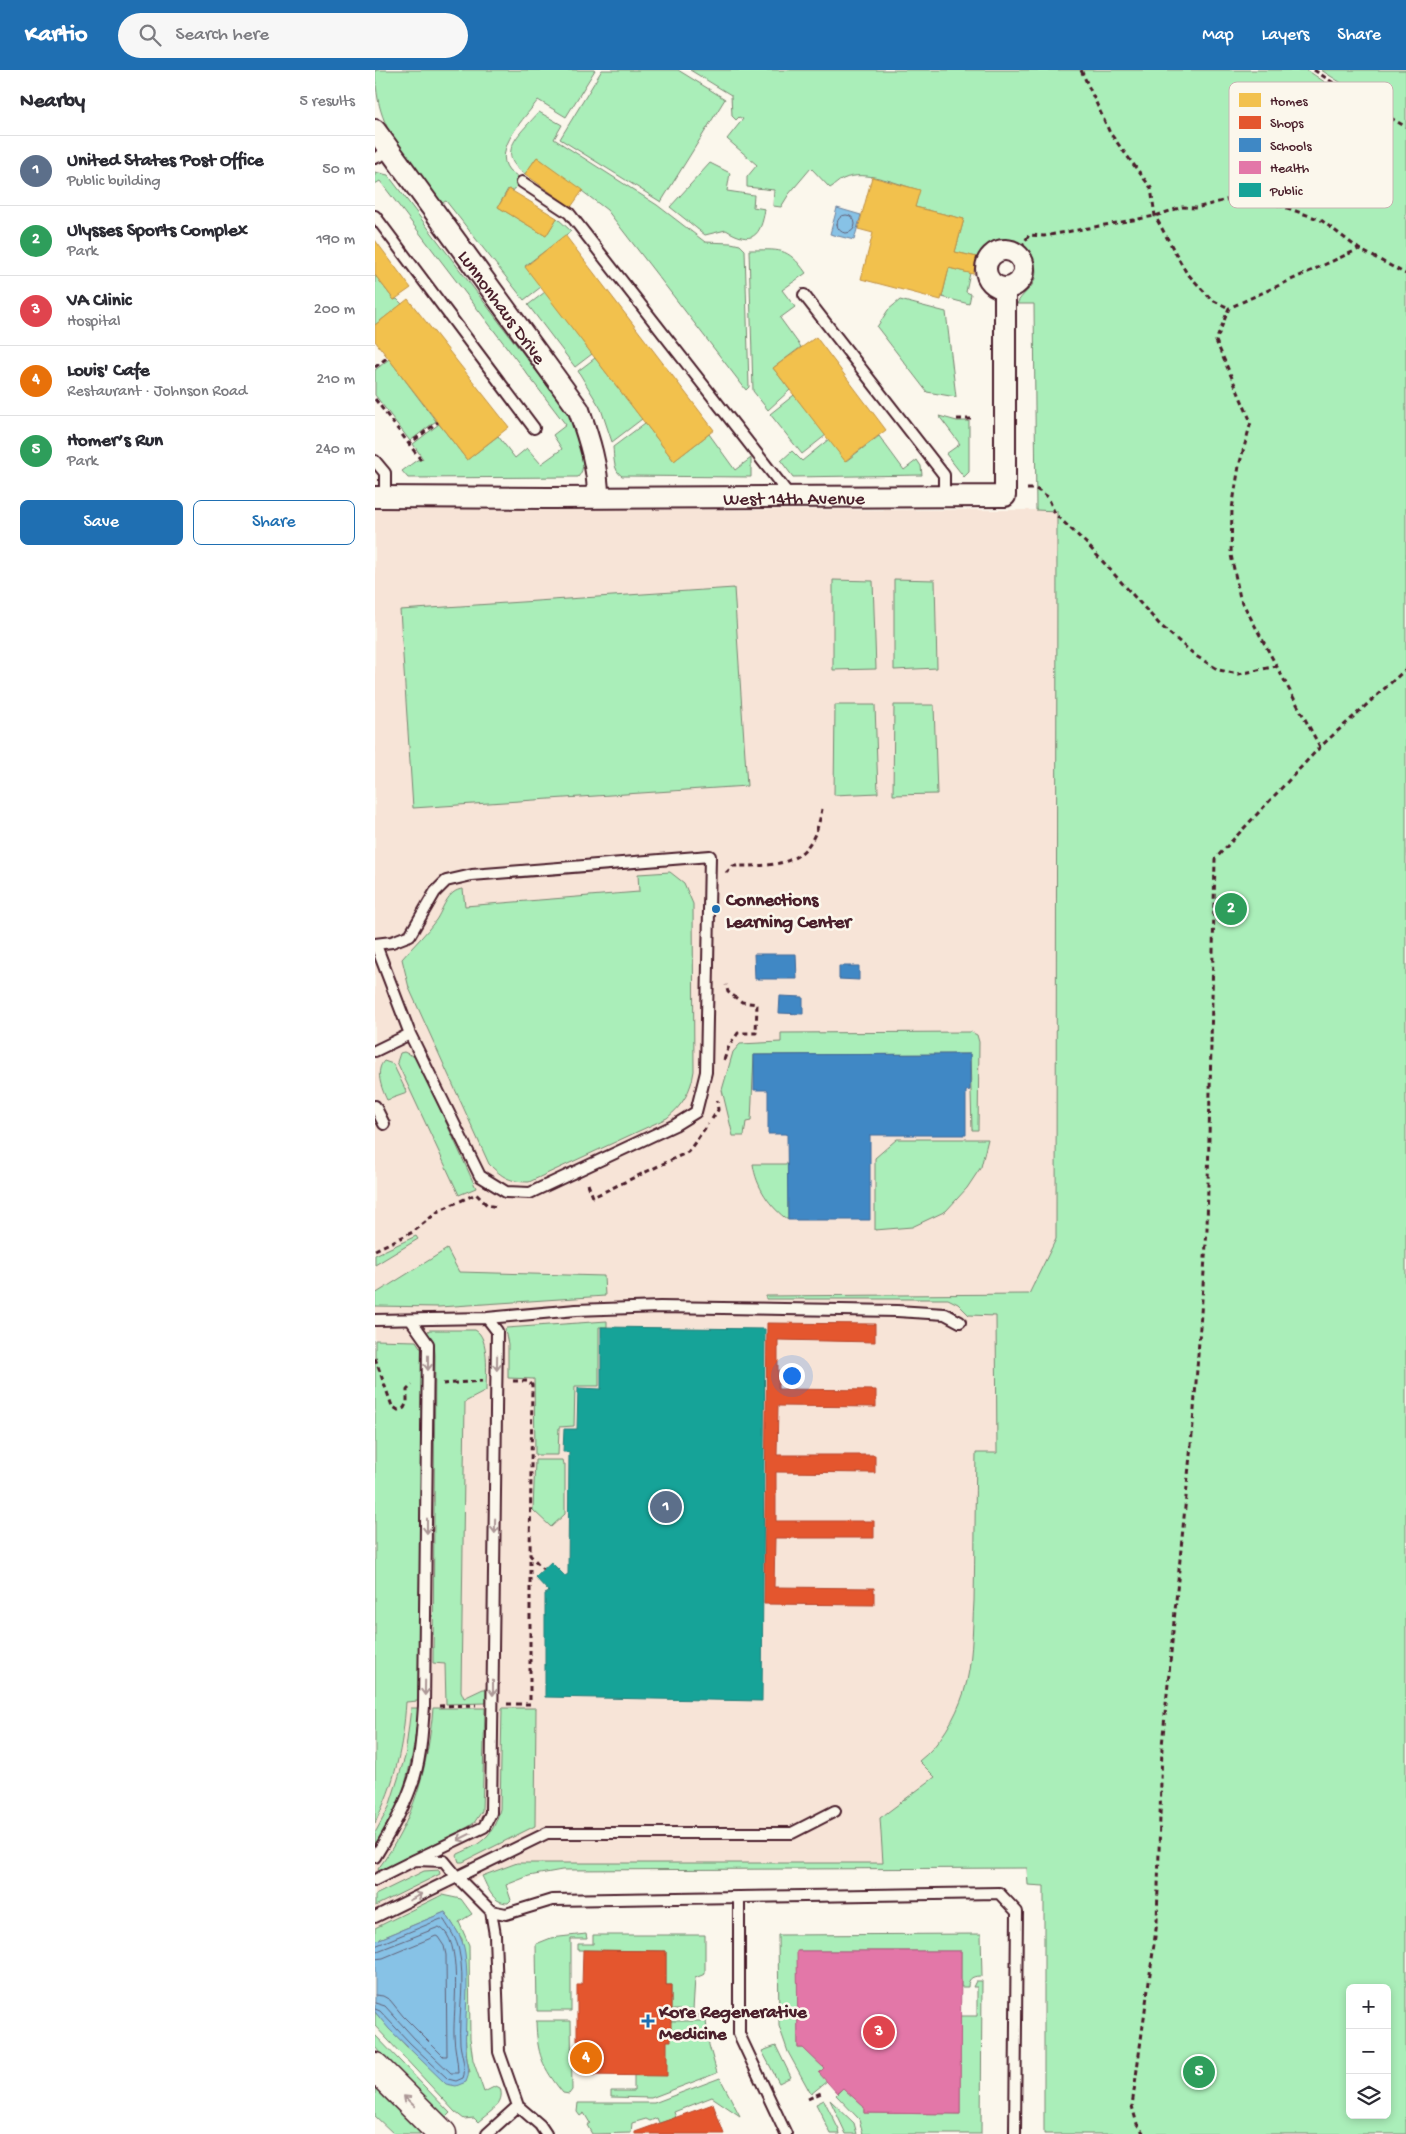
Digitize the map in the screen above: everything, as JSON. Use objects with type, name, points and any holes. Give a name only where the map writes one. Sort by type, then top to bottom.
[{"type":"main road","points":[[375,2067],[443,2134]]},
{"type":"street","name":"Lunnonhaus Drive","points":[[375,130],[383,155],[579,410],[590,443],[597,479],[597,497]]},
{"type":"street","points":[[1004,250],[1016,255],[1023,266],[1021,279],[1012,287],[999,288],[990,281],[985,270],[986,265],[992,255],[997,252],[1004,250]]},
{"type":"street","name":"West 14th Avenue","points":[[380,497],[1005,496],[1005,288]]},
{"type":"lane","points":[[522,182],[569,212],[789,496]]},
{"type":"lane","points":[[375,216],[534,428]]},
{"type":"lane","points":[[804,295],[943,475],[944,497]]},
{"type":"lane","points":[[375,461],[385,473],[380,497]]},
{"type":"lane","points":[[710,856],[706,1072],[697,1112],[675,1125],[530,1193],[506,1192],[479,1176],[410,1034],[375,944],[392,942],[410,935],[435,892],[446,881],[472,875],[710,856]]},
{"type":"lane","points":[[375,1051],[410,1034]]},
{"type":"lane","points":[[375,1106],[383,1124]]},
{"type":"lane","points":[[375,1320],[487,1318],[575,1310],[660,1307],[897,1311],[945,1314],[960,1322]]},
{"type":"lane","points":[[375,1880],[484,1827],[491,1813],[497,1331],[487,1318]]},
{"type":"lane","points":[[375,1857],[394,1826],[412,1786],[420,1750],[424,1706],[428,1344],[411,1320]]},
{"type":"lane","points":[[375,1916],[547,1833],[791,1833],[835,1811]]},
{"type":"lane","points":[[415,1860],[444,1861],[491,1911],[506,1914],[552,1900],[999,1893],[1017,1912],[1015,2134]]},
{"type":"lane","points":[[739,1898],[739,2034],[786,2134]]},
{"type":"lane","points":[[491,1911],[495,1935],[499,2052],[517,2106],[539,2125],[546,2134]]},
{"type":"lane","points":[[487,2134],[517,2106]]},
{"type":"path","points":[[1081,70],[1110,133],[1151,188],[1155,216],[1186,272],[1212,300],[1229,308]]},
{"type":"path","points":[[1313,70],[1332,82]]},
{"type":"path","points":[[1393,119],[1406,126]]},
{"type":"path","points":[[1016,255],[1029,235],[1044,236],[1155,216],[1182,206],[1196,208],[1229,199]]},
{"type":"path","points":[[1287,208],[1321,220],[1359,249],[1406,274]]},
{"type":"path","points":[[1321,747],[1241,598],[1231,555],[1232,509],[1239,466],[1251,422],[1215,341],[1229,308],[1359,249]]},
{"type":"path","points":[[375,367],[388,357]]},
{"type":"path","points":[[375,399],[421,460]]},
{"type":"path","points":[[957,419],[972,419]]},
{"type":"path","points":[[409,444],[438,422]]},
{"type":"path","points":[[1036,489],[1049,497],[1055,514],[1087,543],[1160,625],[1196,656],[1219,670],[1239,674],[1277,666]]},
{"type":"path","points":[[1144,2134],[1137,2124],[1132,2106],[1157,1922],[1162,1746],[1193,1424],[1207,1230],[1215,858],[1321,747],[1406,669]]},
{"type":"path","points":[[722,877],[733,866],[775,866],[800,856],[819,826],[822,809]]},
{"type":"path","points":[[723,1062],[729,1046],[738,1033],[757,1033],[757,1004],[742,1002],[728,992],[724,979]]},
{"type":"path","points":[[586,1179],[593,1197],[688,1152],[719,1110],[717,1094]]},
{"type":"path","points":[[375,1250],[413,1232],[439,1210],[476,1194],[487,1205],[503,1208]]},
{"type":"path","points":[[424,1706],[530,1704],[530,1555]]},
{"type":"path","points":[[695,2016],[710,2016]]},
{"type":"path","points":[[808,2099],[823,2092]]},
{"type":"shaded area","points":[[375,509],[1057,510],[1056,1239],[1029,1294],[1046,1863],[517,1863],[482,1876],[375,1928]]},
{"type":"green space","points":[[375,70],[595,70],[566,117],[538,100],[519,124],[508,143],[505,162],[509,170],[522,179],[513,191],[508,189],[498,207],[546,236],[557,218],[571,231],[525,266],[541,287],[524,300],[446,201],[442,203],[396,142],[381,111]]},
{"type":"green space","points":[[602,70],[678,70],[725,99],[661,202],[560,139]]},
{"type":"green space","points":[[690,70],[1307,70],[1325,82],[1229,82],[1229,208],[1393,208],[1393,82],[1340,82],[1321,70],[1406,70],[1406,2134],[1044,2134],[1044,1886],[1028,1885],[1027,1868],[562,1870],[529,1876],[506,1885],[511,1900],[508,1903],[494,1898],[482,1876],[517,1863],[883,1863],[880,1818],[935,1777],[919,1761],[934,1747],[952,1721],[967,1681],[972,1647],[974,1601],[976,1453],[997,1453],[996,1316],[969,1315],[958,1304],[948,1299],[766,1299],[766,1296],[1029,1294],[1056,1239],[1057,511],[1036,510],[1034,304],[1017,304],[1034,282],[1035,264],[1023,245],[1009,239],[990,243],[977,257],[955,252],[964,219],[915,207],[919,190],[881,179],[852,176],[841,180],[830,188],[811,168],[789,194],[781,207],[773,206],[774,190],[747,187],[747,177],[757,165],[727,139],[743,119],[739,117],[736,120],[732,116],[731,95]]},
{"type":"green space","points":[[539,112],[562,125],[554,139],[657,205],[705,242],[731,243],[740,245],[745,250],[749,387],[746,390],[607,210],[537,157],[525,174],[516,166],[511,158],[511,150],[519,135]]},
{"type":"green space","points":[[710,163],[730,173],[727,191],[754,195],[753,207],[765,209],[761,226],[754,236],[749,238],[743,237],[726,230],[705,235],[670,207]]},
{"type":"green space","points":[[375,172],[388,175],[565,409],[580,443],[582,453],[582,471],[578,477],[408,478],[402,471],[417,460],[423,459],[413,444],[439,424],[467,460],[498,436],[515,458],[527,448],[541,464],[562,449],[553,435],[566,425],[380,181],[375,184]]},
{"type":"green space","points":[[749,250],[782,251],[793,258],[806,273],[782,290],[795,307],[780,318],[801,347],[773,368],[790,390],[768,410],[753,391]]},
{"type":"green space","points":[[949,268],[970,273],[966,292],[971,294],[969,304],[942,297]]},
{"type":"green space","points":[[375,275],[394,300],[397,299],[402,304],[375,325]]},
{"type":"green space","points":[[545,292],[592,354],[575,367],[528,305]]},
{"type":"green space","points":[[900,300],[946,312],[956,397],[927,392],[877,327],[888,310]]},
{"type":"green space","points":[[595,358],[642,419],[612,442],[601,409],[578,371]]},
{"type":"green space","points":[[389,359],[436,421],[410,441],[375,395],[375,370]]},
{"type":"green space","points":[[794,395],[826,435],[802,454],[770,414]]},
{"type":"green space","points":[[939,416],[957,421],[969,421],[969,472],[964,477],[946,454],[960,444]]},
{"type":"green space","points":[[645,423],[674,461],[709,434],[735,470],[751,458],[751,477],[622,476],[615,467],[613,447]]},
{"type":"green space","points":[[879,436],[904,470],[917,460],[921,466],[922,475],[793,477],[781,461],[792,451],[802,461],[829,439],[846,461]]},
{"type":"green space","points":[[894,579],[935,580],[937,668],[894,670]]},
{"type":"green space","points":[[833,580],[873,581],[876,669],[833,670]]},
{"type":"green space","points":[[734,588],[747,786],[413,808],[400,610]]},
{"type":"green space","points":[[835,705],[875,705],[878,793],[834,795]]},
{"type":"green space","points":[[894,705],[934,705],[937,794],[893,795]]},
{"type":"green space","points":[[670,872],[684,883],[693,904],[694,1071],[691,1085],[685,1097],[678,1108],[667,1118],[529,1182],[507,1178],[498,1173],[489,1164],[409,988],[402,959],[439,916],[449,897],[458,890],[463,889],[465,906],[639,892],[638,874]]},
{"type":"green space","points":[[971,1032],[977,1035],[979,1042],[978,1130],[972,1130],[970,1054],[754,1055],[751,1121],[746,1122],[744,1136],[733,1136],[722,1090],[733,1052],[740,1044],[781,1042],[781,1033]]},
{"type":"green space","points":[[404,1052],[415,1057],[418,1061],[476,1188],[459,1195],[397,1062],[400,1053]]},
{"type":"green space","points":[[384,1061],[393,1064],[407,1093],[387,1100],[379,1074]]},
{"type":"green space","points":[[897,1139],[988,1139],[981,1167],[967,1188],[946,1211],[912,1227],[875,1230],[875,1158]]},
{"type":"green space","points":[[753,1164],[788,1164],[788,1220],[775,1209],[765,1196],[757,1181]]},
{"type":"green space","points":[[416,1236],[418,1239],[375,1265],[375,1255]]},
{"type":"green space","points":[[447,1249],[459,1272],[604,1276],[605,1296],[439,1307],[375,1306],[375,1294]]},
{"type":"green space","points":[[607,1321],[607,1327],[599,1327],[599,1386],[575,1386],[574,1426],[559,1427],[558,1455],[535,1455],[534,1379],[508,1378],[506,1328]]},
{"type":"green space","points":[[429,1330],[475,1330],[480,1334],[485,1348],[486,1391],[465,1402],[461,1691],[464,1698],[486,1689],[486,1703],[446,1704],[445,1664],[433,1663],[435,1355],[434,1342],[427,1333]]},
{"type":"green space","points":[[375,1340],[416,1341],[422,1350],[418,1701],[406,1702],[403,1735],[397,1764],[388,1793],[375,1823]]},
{"type":"green space","points":[[535,1460],[562,1460],[563,1464],[565,1464],[565,1514],[551,1527],[533,1510]]},
{"type":"green space","points":[[411,1708],[418,1708],[414,1745],[406,1780],[393,1814],[375,1847],[375,1833],[389,1807],[405,1757]]},
{"type":"green space","points":[[433,1708],[485,1708],[482,1811],[474,1823],[468,1827],[379,1871],[378,1869],[401,1832],[417,1793],[431,1730]]},
{"type":"green space","points":[[502,1708],[536,1708],[535,1826],[463,1862],[459,1862],[458,1854],[486,1838],[494,1826],[500,1809]]},
{"type":"green space","points":[[439,1870],[440,1874],[375,1906],[375,1895],[424,1871]]},
{"type":"green space","points":[[442,1895],[461,1899],[472,1914],[459,1922],[469,1945],[470,2038],[473,2060],[484,2092],[496,2086],[500,2088],[501,2094],[501,2099],[495,2108],[478,2122],[474,2118],[464,2119],[455,2112],[375,2026],[375,2012],[407,2047],[470,2072],[465,2034],[466,1983],[462,1939],[445,1912],[375,1941],[375,1928]]},
{"type":"green space","points":[[586,1934],[587,1939],[571,1939],[571,2011],[537,2011],[536,1944],[551,1938]]},
{"type":"green space","points":[[981,1934],[982,1976],[972,1978],[969,1981],[968,1987],[961,1987],[961,1951],[798,1951],[798,2048],[803,2048],[824,2068],[827,2081],[811,2094],[788,2052],[779,2026],[778,1935]]},
{"type":"green space","points":[[593,1935],[705,1935],[705,1974],[695,1978],[693,2010],[671,2010],[671,1985],[666,1985],[666,1951],[578,1950],[578,1944],[593,1944]]},
{"type":"green space","points":[[976,1981],[982,1981],[981,2134],[863,2134],[859,2119],[836,2095],[843,2088],[864,2107],[864,2113],[960,2114],[960,2016],[977,2016],[977,1987],[973,1987]]},
{"type":"green space","points":[[536,2021],[571,2021],[572,2090],[569,2094],[563,2093],[545,2067],[539,2051]]},
{"type":"green space","points":[[671,2021],[706,2021],[709,2045],[717,2073],[651,2098],[611,2097],[611,2091],[634,2091],[634,2076],[667,2041]]},
{"type":"green space","points":[[375,2035],[450,2113],[446,2117],[380,2053],[375,2047]]},
{"type":"green space","points":[[776,2046],[791,2077],[779,2083],[762,2051]]},
{"type":"green space","points":[[720,2078],[740,2116],[712,2097],[674,2112],[676,2118],[659,2123],[657,2118],[650,2121],[646,2119],[632,2123],[631,2133],[592,2134],[587,2125],[590,2123],[584,2113],[580,2116],[577,2112],[578,2103],[654,2103]]},
{"type":"green space","points":[[375,2087],[424,2134],[394,2134],[375,2116]]},
{"type":"green space","points":[[824,2100],[840,2134],[831,2134],[816,2104]]},
{"type":"green space","points":[[830,2100],[854,2123],[857,2134],[846,2134]]},
{"type":"water","points":[[837,208],[861,215],[854,240],[830,234]]},
{"type":"water","points":[[445,1912],[462,1942],[466,1965],[466,2052],[468,2074],[466,2082],[456,2086],[446,2084],[389,2029],[375,2012],[375,1941]]},
{"type":"building: Homes","points":[[537,157],[583,190],[571,207],[525,174]]},
{"type":"building: Homes","points":[[872,177],[920,190],[915,207],[964,219],[955,252],[977,257],[973,274],[949,268],[941,300],[861,279],[873,233],[858,229]]},
{"type":"building: Homes","points":[[509,189],[557,218],[546,236],[498,207]]},
{"type":"building: Homes","points":[[565,235],[714,430],[674,461],[525,267]]},
{"type":"building: Homes","points":[[375,240],[411,288],[394,300],[375,275]]},
{"type":"building: Homes","points":[[408,299],[509,427],[467,460],[375,341],[375,325]]},
{"type":"building: Homes","points":[[816,337],[886,430],[845,461],[773,368]]},
{"type":"building: Shops","points":[[767,1323],[875,1324],[875,1342],[778,1340],[778,1389],[876,1390],[876,1407],[778,1406],[777,1455],[875,1455],[875,1473],[776,1472],[776,1521],[874,1521],[874,1538],[775,1538],[774,1587],[874,1588],[874,1605],[764,1604]]},
{"type":"building: Shops","points":[[583,1950],[666,1951],[666,1985],[671,1985],[671,2041],[667,2041],[667,2076],[583,2075],[584,2041],[577,2041],[577,1985],[582,1985]]},
{"type":"building: Shops","points":[[713,2104],[724,2134],[635,2134],[635,2132]]},
{"type":"building: Schools","points":[[754,954],[796,954],[797,979],[755,979]]},
{"type":"building: Schools","points":[[839,966],[859,966],[859,980],[839,979]]},
{"type":"building: Schools","points":[[780,996],[803,997],[803,1014],[779,1013]]},
{"type":"building: Schools","points":[[970,1054],[970,1090],[966,1091],[966,1135],[870,1135],[870,1220],[788,1220],[787,1134],[768,1134],[768,1090],[754,1090],[754,1055]]},
{"type":"building: Health","points":[[797,1951],[961,1951],[960,2114],[864,2113],[864,2107],[843,2088],[837,2093],[819,2073],[824,2068],[803,2048],[798,2048]]},
{"type":"building: Public","points":[[601,1327],[765,1329],[762,1701],[545,1697],[545,1594],[549,1592],[535,1577],[551,1562],[565,1576],[568,1574],[569,1452],[563,1452],[564,1429],[577,1429],[578,1388],[601,1389]]},
{"type":"place","name":"Connections Learning Center","points":[[716,909]]},
{"type":"place","name":"Ulysses Sports Complex","points":[[1231,909]]},
{"type":"place","name":"United States Post Office","points":[[666,1507]]},
{"type":"place","name":"Kore Regenerative Medicine","points":[[648,2021]]},
{"type":"place","name":"VA Clinic","points":[[879,2032]]},
{"type":"place","name":"Louis' Cafe","points":[[586,2058]]},
{"type":"place","name":"Homer’s Run","points":[[1199,2072]]}]
